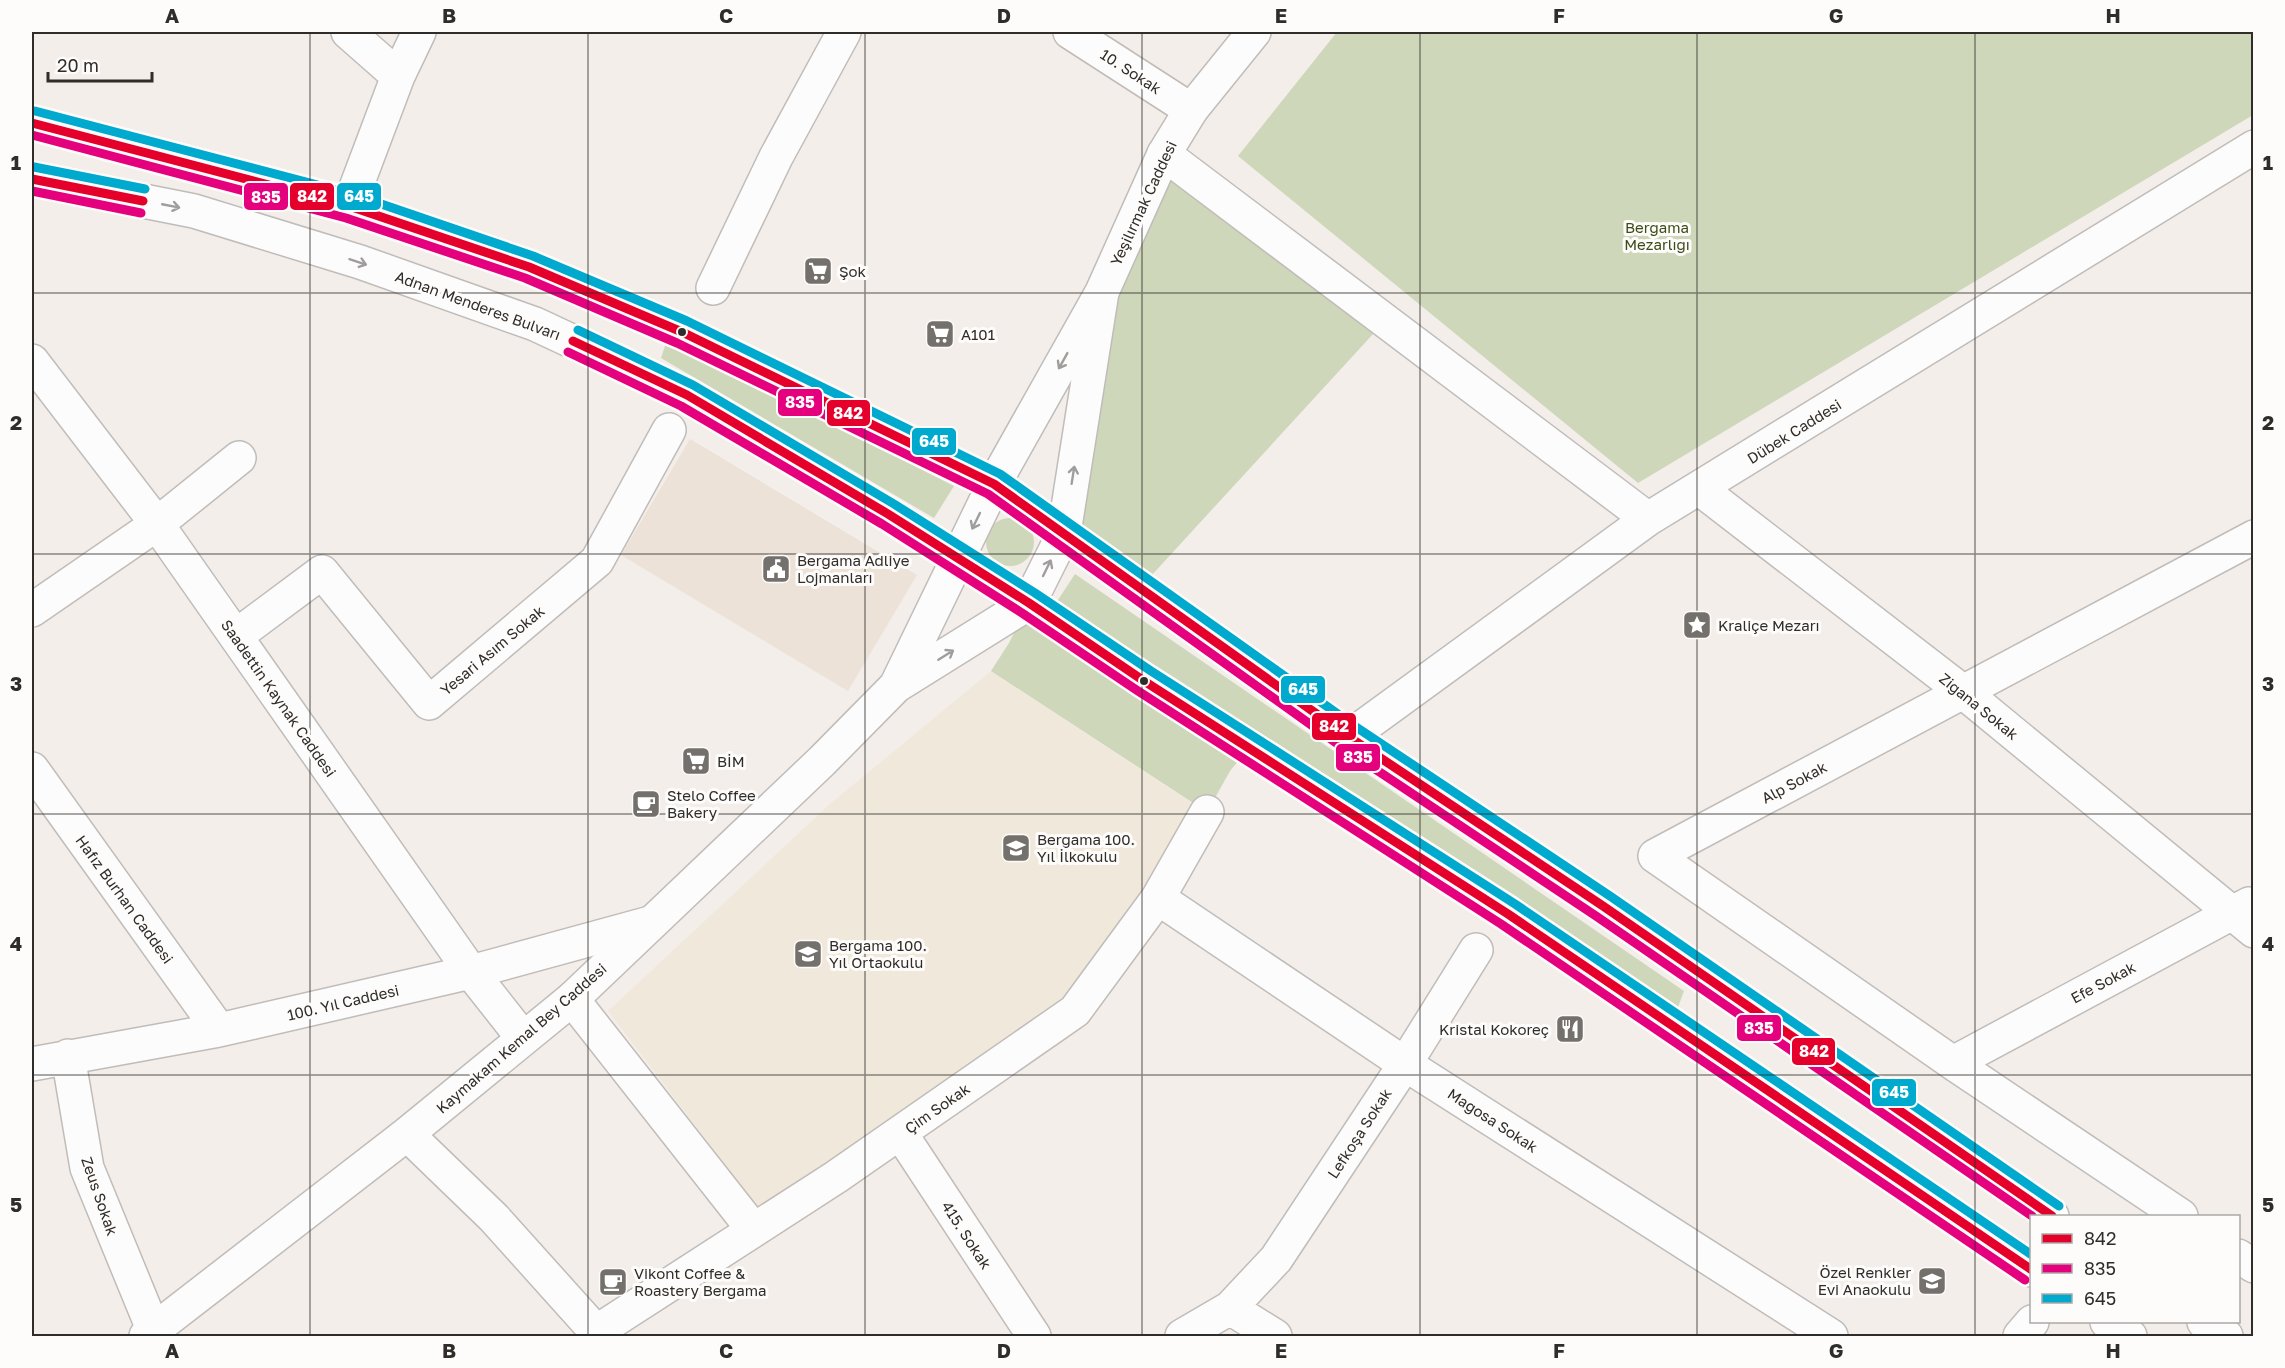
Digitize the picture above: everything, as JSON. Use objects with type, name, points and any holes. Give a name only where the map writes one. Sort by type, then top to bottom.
[{"type":"street","points":[[348,32],[398,76]]},
{"type":"street","points":[[349,206],[398,76],[419,32]]},
{"type":"street","points":[[713,288],[776,158],[844,32]]},
{"type":"street","name":"10. Sokak","points":[[1070,32],[1191,110]]},
{"type":"street","name":"Yeşilırmak Caddesi","points":[[994,484],[1102,292],[1164,154],[1191,110],[1254,32]]},
{"type":"street","points":[[32,123],[349,206],[529,267],[682,332],[994,484],[1349,737],[1603,906],[2051,1215]]},
{"type":"street","name":"Dübek Caddesi","points":[[1349,737],[1648,519],[2253,147]]},
{"type":"street","points":[[1164,154],[1648,519]]},
{"type":"street","name":"Adnan Menderes Bulvarı","points":[[32,179],[194,211],[360,262],[535,324],[687,395],[888,514],[1029,603],[1144,681],[1509,914],[2030,1269]]},
{"type":"street","name":"Yeşilırmak Caddesi","points":[[1064,533],[1102,292]]},
{"type":"street","name":"Saadettin Kaynak Caddesi","points":[[32,361],[157,524],[471,972],[523,1038]]},
{"type":"street","name":"Yesari Asım Sokak","points":[[236,636],[322,572],[429,703],[597,561],[669,430]]},
{"type":"street","points":[[32,610],[157,524],[239,458]]},
{"type":"street","name":"Kaymakam Kemal Bey Caddesi","points":[[896,686],[994,484]]},
{"type":"street","name":"Zigana Sokak","points":[[1700,489],[1962,691],[2246,915]]},
{"type":"street","points":[[1029,603],[1064,533]]},
{"type":"street","name":"Alp Sokak","points":[[1953,1063],[1655,856],[2253,537]]},
{"type":"street","name":"Kaymakam Kemal Bey Caddesi","points":[[150,1333],[407,1134],[572,999],[650,922],[802,780],[896,686],[1029,603]]},
{"type":"street","name":"Hafız Burhan Caddesi","points":[[32,769],[219,1030]]},
{"type":"street","name":"Çim Sokak","points":[[598,1334],[753,1229],[901,1134],[1075,1011],[1158,898],[1207,812]]},
{"type":"street","name":"Magosa Sokak","points":[[1158,898],[1405,1064],[1831,1336]]},
{"type":"street","name":"Efe Sokak","points":[[1953,1063],[2246,915]]},
{"type":"street","name":"100. Yıl Caddesi","points":[[32,1064],[219,1030],[471,972],[650,922]]},
{"type":"street","name":"Lefkoşa Sokak","points":[[1182,1336],[1230,1308],[1276,1260],[1405,1064],[1476,950]]},
{"type":"street","points":[[572,999],[753,1229]]},
{"type":"street","name":"Zeus Sokak","points":[[68,1056],[87,1168],[150,1333]]},
{"type":"street","points":[[1953,1063],[2180,1215]]},
{"type":"street","points":[[407,1134],[494,1218],[598,1334]]},
{"type":"street","name":"415. Sokak","points":[[901,1134],[1034,1336]]},
{"type":"street","points":[[2240,1257],[2253,1266]]},
{"type":"street","points":[[1230,1308],[1275,1336]]},
{"type":"street","points":[[2020,1336],[2031,1323]]},
{"type":"street","points":[[2109,1323],[2130,1336]]},
{"type":"street","points":[[2206,1323],[2226,1336]]},
{"type":"shaded area","name":"Bergama Adliye Lojmanları","points":[[690,439],[917,575],[848,691],[621,555]]},
{"type":"shaded area","points":[[991,671],[1195,805],[1140,892],[1070,992],[761,1212],[608,1011],[831,803]]},
{"type":"green space","name":"Bergama Mezarlığı","points":[[1337,32],[2253,32],[2253,115],[1638,483],[1238,156]]},
{"type":"green space","points":[[1164,154],[1385,321],[1140,588],[1064,533],[1102,292]]},
{"type":"green space","points":[[667,340],[954,486],[934,518],[661,358]]},
{"type":"green space","points":[[1010,518],[1027,525],[1034,542],[1027,559],[1010,566],[993,559],[986,542],[993,525]]},
{"type":"green space","points":[[1075,574],[1684,991],[1677,1010],[1056,603]]},
{"type":"green space","points":[[1029,603],[1248,749],[1230,771],[1207,812],[991,671],[1009,643]]},
{"type":"transit line","name":"645","points":[[35,111],[352,194],[533,256],[687,321],[1000,474],[1356,727],[1610,896],[2059,1206]]},
{"type":"transit line","name":"842","points":[[32,123],[349,206],[529,267],[682,332],[994,484],[1349,737],[1603,906],[2051,1215]]},
{"type":"transit line","name":"835","points":[[32,135],[346,218],[525,278],[677,343],[988,494],[1342,747],[1596,916],[2031,1215]]},
{"type":"transit line","name":"645","points":[[34,167],[145,189]]},
{"type":"transit line","name":"842","points":[[32,179],[143,201]]},
{"type":"transit line","name":"835","points":[[32,191],[141,213]]},
{"type":"transit line","name":"645","points":[[578,330],[693,385],[894,504],[1035,593],[1151,671],[1515,904],[2030,1254]]},
{"type":"transit line","name":"842","points":[[573,341],[687,395],[888,514],[1029,603],[1144,681],[1508,914],[2030,1269]]},
{"type":"transit line","name":"835","points":[[568,352],[681,406],[882,524],[1022,613],[1138,691],[1501,924],[2025,1280]]},
{"type":"place","name":"Şok","points":[[818,271]]},
{"type":"place","name":"A101","points":[[940,334]]},
{"type":"place","name":"Bergama Adliye Lojmanları","points":[[776,569]]},
{"type":"place","name":"Kraliçe Mezarı","points":[[1697,625]]},
{"type":"place","name":"BİM","points":[[696,761]]},
{"type":"place","name":"Stelo Coffee Bakery","points":[[646,804]]},
{"type":"place","name":"Bergama 100. Yıl İlkokulu","points":[[1016,848]]},
{"type":"place","name":"Bergama 100. Yıl Ortaokulu","points":[[808,954]]},
{"type":"place","name":"Kristal Kokoreç","points":[[1570,1029]]},
{"type":"place","name":"Özel Renkler Evi Anaokulu","points":[[1932,1281]]},
{"type":"place","name":"Vikont Coffee & Roastery Bergama","points":[[613,1282]]}]
